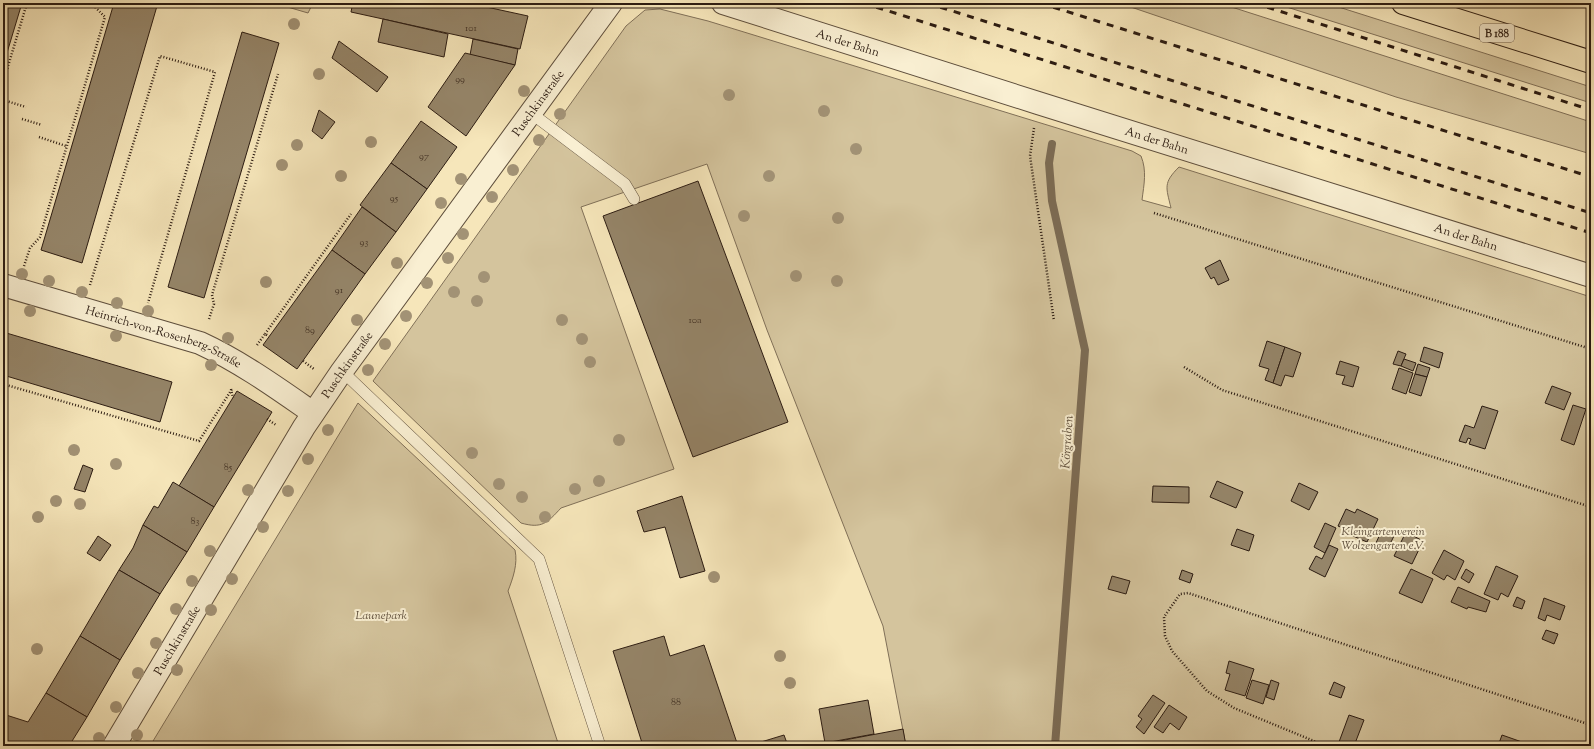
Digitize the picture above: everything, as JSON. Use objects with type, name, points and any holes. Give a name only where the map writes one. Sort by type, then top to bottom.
[{"type":"main road","name":"B 188","points":[[1403,3],[1591,62]]},
{"type":"street","name":"Puschkinstraße","points":[[114,746],[313,413],[342,371],[611,3]]},
{"type":"street","name":"An der Bahn","points":[[723,3],[1591,276]]},
{"type":"street","name":"Heinrich-von-Rosenberg-Straße","points":[[3,285],[200,343],[244,366],[313,413]]},
{"type":"lane","points":[[531,113],[626,184],[634,199]]},
{"type":"lane","points":[[342,371],[539,559],[600,746]]},
{"type":"path","points":[[3,83],[27,3]]},
{"type":"path","points":[[24,268],[30,248],[40,237],[104,17],[93,5]]},
{"type":"path","points":[[89,288],[160,56],[186,63],[215,72],[147,305]]},
{"type":"path","points":[[208,324],[214,304],[212,295],[278,74]]},
{"type":"path","points":[[3,100],[26,107]]},
{"type":"path","points":[[1038,103],[1030,156],[1054,321]]},
{"type":"path","points":[[22,119],[42,125]]},
{"type":"path","points":[[39,138],[66,146]]},
{"type":"path","points":[[1154,213],[1591,349]]},
{"type":"path","points":[[256,346],[351,214]]},
{"type":"path","points":[[265,334],[269,336]]},
{"type":"path","points":[[1184,367],[1222,390],[1591,508]]},
{"type":"path","points":[[3,384],[198,441],[231,389],[233,398]]},
{"type":"path","points":[[1326,746],[1234,708],[1207,690],[1172,652],[1165,636],[1164,617],[1180,594],[1188,592],[1591,725]]},
{"type":"green space","points":[[274,3],[313,3],[308,13]]},
{"type":"green space","points":[[1119,3],[1219,3],[1591,122],[1591,154],[1396,97]]},
{"type":"green space","points":[[1274,3],[1326,3],[1591,87],[1591,103]]},
{"type":"green space","name":"Kleingartenverein Wolzengarten e.V.","points":[[660,9],[708,21],[1132,151],[1141,156],[1143,162],[1144,178],[1142,200],[1171,208],[1167,186],[1170,177],[1179,167],[1591,297],[1591,746],[906,746],[883,626],[767,330],[707,164],[581,207],[674,469],[561,508],[552,518],[539,525],[528,525],[521,523],[373,381],[626,26],[645,10]]},
{"type":"green space","name":"Launepark","points":[[358,403],[515,550],[515,566],[508,591],[559,746],[150,746]]},
{"type":"building","points":[[3,3],[22,3],[3,66]]},
{"type":"building","points":[[114,3],[147,3],[157,6],[82,263],[41,250]]},
{"type":"building","points":[[333,3],[468,3],[528,16],[520,49],[351,12],[352,7]]},
{"type":"building","points":[[383,19],[448,34],[444,57],[378,42]]},
{"type":"building","points":[[242,32],[279,43],[204,298],[168,287]]},
{"type":"building","points":[[473,39],[518,49],[515,65],[470,55]]},
{"type":"building","points":[[339,41],[388,77],[377,92],[332,58]]},
{"type":"building","points":[[465,53],[515,65],[466,136],[428,107]]},
{"type":"building","points":[[319,110],[335,122],[322,139],[312,131]]},
{"type":"building","points":[[421,121],[457,147],[427,189],[391,163]]},
{"type":"building","points":[[391,163],[427,189],[396,232],[360,205]]},
{"type":"building","points":[[698,181],[788,422],[693,457],[603,216]]},
{"type":"building","points":[[362,207],[396,232],[365,274],[332,250]]},
{"type":"building","points":[[332,250],[365,274],[297,369],[263,345]]},
{"type":"building","points":[[1220,260],[1229,280],[1218,285],[1214,277],[1211,279],[1205,268]]},
{"type":"building","points":[[3,332],[172,382],[160,422],[3,375]]},
{"type":"building","points":[[1267,341],[1285,347],[1273,383],[1265,380],[1269,369],[1259,366]]},
{"type":"building","points":[[1285,347],[1301,353],[1293,377],[1285,375],[1281,386],[1273,383]]},
{"type":"building","points":[[1424,347],[1443,353],[1439,368],[1420,361]]},
{"type":"building","points":[[1398,351],[1406,354],[1401,366],[1393,364]]},
{"type":"building","points":[[1404,359],[1416,363],[1413,371],[1401,366]]},
{"type":"building","points":[[1340,361],[1359,367],[1353,387],[1342,384],[1345,376],[1336,374]]},
{"type":"building","points":[[1418,364],[1430,368],[1427,377],[1415,374]]},
{"type":"building","points":[[1399,368],[1413,373],[1406,394],[1392,389]]},
{"type":"building","points":[[1415,374],[1427,377],[1421,396],[1409,392]]},
{"type":"building","points":[[1552,386],[1571,393],[1564,410],[1545,403]]},
{"type":"building","points":[[237,391],[272,412],[214,507],[179,486]]},
{"type":"building","points":[[1573,405],[1586,409],[1574,445],[1561,440]]},
{"type":"building","points":[[1482,406],[1498,411],[1485,449],[1469,444],[1471,439],[1468,438],[1466,443],[1459,441],[1465,425],[1474,428]]},
{"type":"building","points":[[83,465],[93,469],[85,492],[74,489]]},
{"type":"building","points":[[1217,481],[1243,492],[1236,508],[1210,497]]},
{"type":"building","points":[[173,482],[214,507],[187,552],[143,525],[154,506],[158,508]]},
{"type":"building","points":[[1299,483],[1318,492],[1309,510],[1291,501]]},
{"type":"building","points":[[1153,486],[1189,487],[1189,503],[1152,502]]},
{"type":"building","points":[[682,496],[705,571],[680,578],[665,527],[644,532],[637,511]]},
{"type":"building","points":[[1346,509],[1355,513],[1357,509],[1378,519],[1367,542],[1346,533],[1347,530],[1338,526]]},
{"type":"building","points":[[1325,523],[1336,528],[1325,553],[1314,547]]},
{"type":"building","points":[[143,525],[187,552],[160,594],[119,570],[133,548]]},
{"type":"building","points":[[1237,529],[1254,535],[1249,551],[1231,545]]},
{"type":"building","points":[[1382,530],[1394,536],[1387,550],[1375,545]]},
{"type":"building","points":[[1406,532],[1423,541],[1412,564],[1394,556]]},
{"type":"building","points":[[98,536],[111,545],[100,561],[87,553]]},
{"type":"building","points":[[1329,545],[1338,549],[1325,577],[1309,569],[1316,556],[1322,559]]},
{"type":"building","points":[[1444,550],[1464,561],[1455,580],[1447,575],[1444,580],[1432,573]]},
{"type":"building","points":[[1496,566],[1518,576],[1508,597],[1501,593],[1498,600],[1484,594]]},
{"type":"building","points":[[1411,569],[1433,579],[1422,603],[1399,593]]},
{"type":"building","points":[[1466,569],[1474,574],[1469,583],[1461,578]]},
{"type":"building","points":[[119,570],[160,594],[120,660],[80,636]]},
{"type":"building","points":[[1182,570],[1193,574],[1190,583],[1179,579]]},
{"type":"building","points":[[1112,576],[1130,581],[1126,594],[1108,589]]},
{"type":"building","points":[[1458,587],[1490,601],[1486,612],[1468,607],[1467,609],[1451,602]]},
{"type":"building","points":[[1517,597],[1525,601],[1522,609],[1513,606]]},
{"type":"building","points":[[1544,598],[1565,606],[1560,620],[1547,615],[1545,621],[1538,618]]},
{"type":"building","points":[[1546,630],[1558,634],[1554,644],[1542,639]]},
{"type":"building","points":[[80,636],[120,660],[87,717],[46,693]]},
{"type":"building","points":[[664,636],[670,656],[704,645],[738,746],[643,746],[613,651]]},
{"type":"building","points":[[1229,661],[1254,669],[1245,696],[1225,690],[1230,674],[1226,673]]},
{"type":"building","points":[[1252,680],[1269,685],[1263,704],[1246,698]]},
{"type":"building","points":[[1271,680],[1279,683],[1274,700],[1266,697]]},
{"type":"building","points":[[1334,682],[1345,687],[1341,698],[1329,694]]},
{"type":"building","points":[[46,693],[87,717],[69,746],[3,746],[3,714],[28,722]]},
{"type":"building","points":[[1153,695],[1165,703],[1144,734],[1136,727],[1142,719],[1138,716]]},
{"type":"building","points":[[868,700],[874,734],[825,743],[819,709]]},
{"type":"building","points":[[1169,705],[1187,717],[1179,730],[1170,723],[1163,733],[1154,727]]},
{"type":"building","points":[[1349,715],[1364,720],[1354,746],[1349,746],[1339,742]]},
{"type":"building","points":[[903,729],[906,746],[835,746],[834,742]]},
{"type":"building","points":[[784,735],[788,746],[748,746]]},
{"type":"building","points":[[1502,735],[1522,742],[1520,746],[1498,746]]},
{"type":"waterway","name":"Körgraben","points":[[1052,144],[1049,163],[1052,201],[1085,350],[1055,746]]},
{"type":"railway","points":[[863,3],[1591,233]]},
{"type":"railway","points":[[927,3],[1591,213]]},
{"type":"railway","points":[[1040,3],[1591,177]]},
{"type":"railway","points":[[1254,3],[1591,110]]}]
